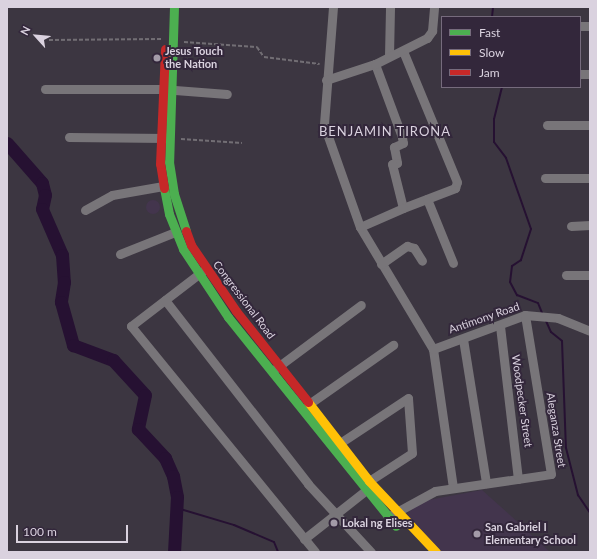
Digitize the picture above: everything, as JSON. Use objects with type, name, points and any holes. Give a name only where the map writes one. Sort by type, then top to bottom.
[{"type":"main road","name":"Congressional Road","points":[[166,7],[170,40],[172,89],[169,138],[169,196],[175,232],[271,372],[356,470],[370,481],[392,515],[423,552]]},
{"type":"main road","name":"Congressional Road","points":[[174,7],[162,89],[159,138],[163,186],[184,229],[201,272],[310,404],[340,443],[356,470],[366,491],[436,552]]},
{"type":"street","points":[[333,7],[326,80],[324,125],[360,227],[433,349],[453,488]]},
{"type":"street","points":[[389,56],[390,7]]},
{"type":"street","points":[[326,80],[375,64],[389,56],[403,51],[430,35],[434,7]]},
{"type":"street","points":[[360,227],[403,208],[455,188],[457,182],[403,51]]},
{"type":"street","points":[[375,64],[402,137],[403,143],[394,147],[397,163],[392,164],[403,208]]},
{"type":"street","points":[[45,89],[172,89],[227,94]]},
{"type":"street","points":[[547,125],[590,125]]},
{"type":"street","points":[[69,137],[169,138]]},
{"type":"street","points":[[544,178],[590,178]]},
{"type":"street","points":[[85,210],[112,196],[163,186]]},
{"type":"street","points":[[427,199],[453,263]]},
{"type":"street","points":[[571,226],[590,225]]},
{"type":"street","points":[[120,254],[175,232]]},
{"type":"street","points":[[381,264],[407,246],[414,248],[422,261]]},
{"type":"street","points":[[201,272],[131,326],[315,552]]},
{"type":"street","points":[[566,276],[590,274]]},
{"type":"street","points":[[166,300],[334,514],[371,552]]},
{"type":"street","points":[[271,372],[361,305]]},
{"type":"street","name":"Antimony Road","points":[[433,349],[500,326],[525,315],[558,318],[590,330]]},
{"type":"street","name":"Aleganza Street","points":[[392,515],[410,502],[453,488],[551,474],[525,315]]},
{"type":"street","name":"Woodpecker Street","points":[[500,326],[518,479]]},
{"type":"street","points":[[463,339],[486,483]]},
{"type":"street","points":[[310,404],[393,345]]},
{"type":"street","points":[[304,539],[334,514],[366,491],[370,481],[413,450],[408,398],[340,443]]},
{"type":"path","points":[[49,40],[170,40],[257,47],[264,57],[328,65]]},
{"type":"path","points":[[169,138],[242,143]]},
{"type":"shaded area","points":[[150,200],[156,200],[160,204],[160,210],[156,214],[150,214],[146,210],[146,204]]},
{"type":"shaded area","name":"San Gabriel I Elementary School","points":[[482,490],[550,552],[441,552],[406,514],[423,501]]},
{"type":"waterway","points":[[492,16],[493,7]]},
{"type":"waterway","points":[[502,88],[494,119],[494,142],[506,158],[531,229],[521,260],[512,266],[510,282],[517,295],[538,303],[542,313]]},
{"type":"waterway","points":[[7,143],[42,183],[45,195],[42,209],[62,255],[64,282],[61,302],[73,345],[113,360],[145,395],[138,429],[165,458],[173,476],[177,497],[174,552]]},
{"type":"waterway","points":[[546,321],[551,332],[562,341],[566,448],[578,495],[590,513]]},
{"type":"waterway","points":[[177,508],[234,525],[274,542],[278,552]]},
{"type":"traffic: fast","points":[[174,7],[169,162],[174,194],[186,231]]},
{"type":"traffic: fast","points":[[164,188],[169,214],[183,249],[228,317],[396,526]]},
{"type":"traffic: slow","points":[[308,402],[369,481],[436,552]]},
{"type":"traffic: jam","points":[[164,188],[160,164],[165,49]]},
{"type":"traffic: jam","points":[[186,231],[191,245],[236,311],[308,402]]},
{"type":"place","name":"Jesus Touch the Nation","points":[[157,58]]},
{"type":"place","name":"Lokal ng Elises","points":[[334,523]]},
{"type":"place","name":"San Gabriel I Elementary School","points":[[477,534]]},
{"type":"district","name":"BENJAMIN TIRONA","points":[[385,131]]}]
